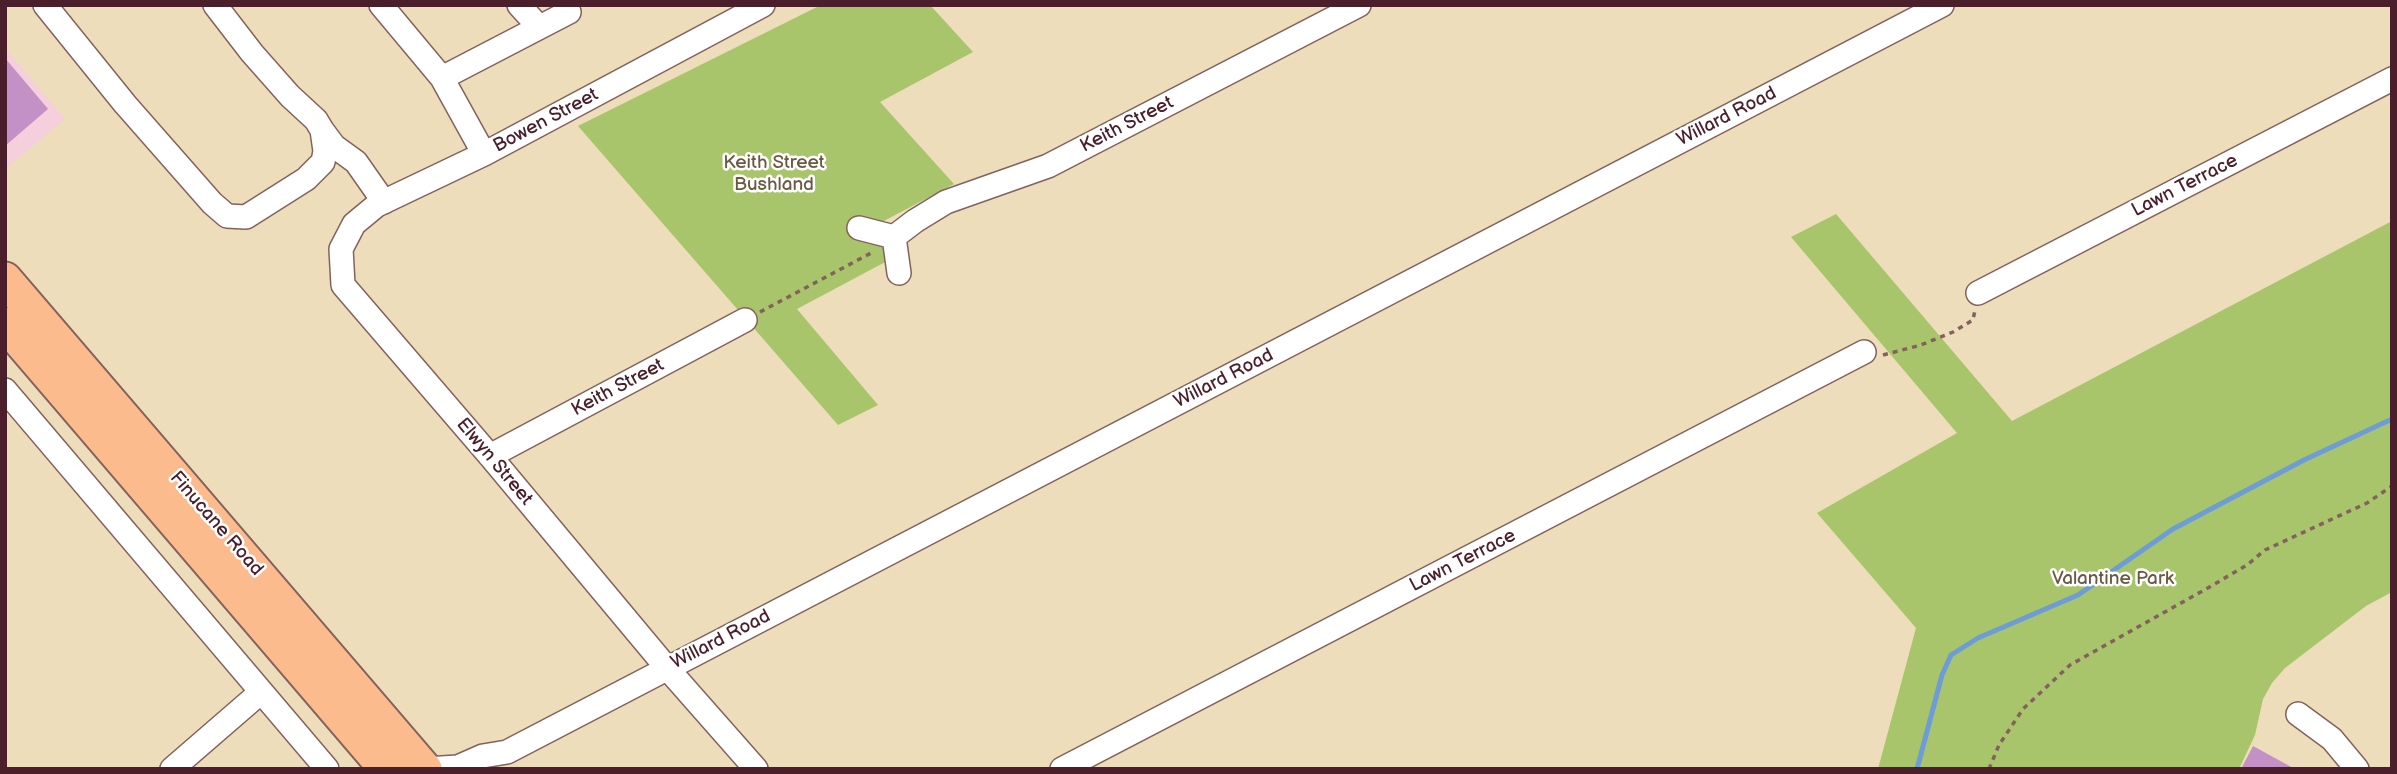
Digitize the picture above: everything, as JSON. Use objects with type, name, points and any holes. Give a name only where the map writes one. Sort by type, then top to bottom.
[{"type":"highway","name":"Finucane Road","points":[[5,279],[425,769]]},
{"type":"highway","name":"Finucane Road","points":[[5,324],[386,769]]},
{"type":"street","points":[[45,5],[212,204],[228,216],[246,217],[306,180],[323,162],[325,151],[322,130]]},
{"type":"street","points":[[215,5],[252,53],[290,96],[316,120],[334,146],[356,162],[380,203]]},
{"type":"street","points":[[381,5],[442,78],[484,154]]},
{"type":"street","points":[[519,5],[539,27]]},
{"type":"street","name":"Bowen Street","points":[[341,249],[354,224],[380,203],[484,154],[763,5]]},
{"type":"street","name":"Keith Street","points":[[894,237],[915,220],[946,202],[1048,166],[1359,5]]},
{"type":"street","name":"Willard Road","points":[[425,769],[458,767],[482,756],[500,760],[667,668],[1942,5]]},
{"type":"street","points":[[442,78],[569,12]]},
{"type":"street","name":"Lawn Terrace","points":[[1978,293],[2392,79]]},
{"type":"street","points":[[323,162],[332,160],[347,166],[380,203]]},
{"type":"street","points":[[859,228],[894,237],[899,273]]},
{"type":"street","name":"Elwyn Street","points":[[341,249],[343,285],[667,668],[756,769]]},
{"type":"street","name":"Keith Street","points":[[490,456],[745,320]]},
{"type":"street","name":"Lawn Terrace","points":[[1062,769],[1864,352]]},
{"type":"street","points":[[5,390],[327,769]]},
{"type":"street","points":[[172,769],[261,692]]},
{"type":"street","points":[[2298,714],[2332,739],[2357,769]]},
{"type":"path","points":[[745,320],[872,252],[894,237]]},
{"type":"path","points":[[1864,352],[1881,356],[1921,345],[1953,332],[1973,320],[1978,293]]},
{"type":"path","points":[[1989,769],[1999,745],[2023,709],[2070,665],[2206,589],[2265,550],[2367,503],[2392,486]]},
{"type":"shaded area","points":[[5,48],[65,119],[5,169]]},
{"type":"green space","name":"Keith Street Bushland","points":[[821,5],[930,5],[973,52],[880,102],[954,184],[880,223],[904,252],[797,309],[878,405],[838,425],[578,126]]},
{"type":"green space","name":"Valantine Park","points":[[1836,214],[2012,421],[2392,221],[2392,592],[2366,606],[2285,668],[2272,683],[2263,699],[2255,735],[2239,769],[1878,769],[1916,628],[1817,513],[1957,433],[1791,237]]},
{"type":"building","points":[[5,58],[48,109],[5,146]]},
{"type":"building","points":[[2253,746],[2295,769],[2241,769]]},
{"type":"waterway","points":[[1917,769],[1942,675],[1951,655],[1978,638],[2078,595],[2173,529],[2304,460],[2392,419]]}]
